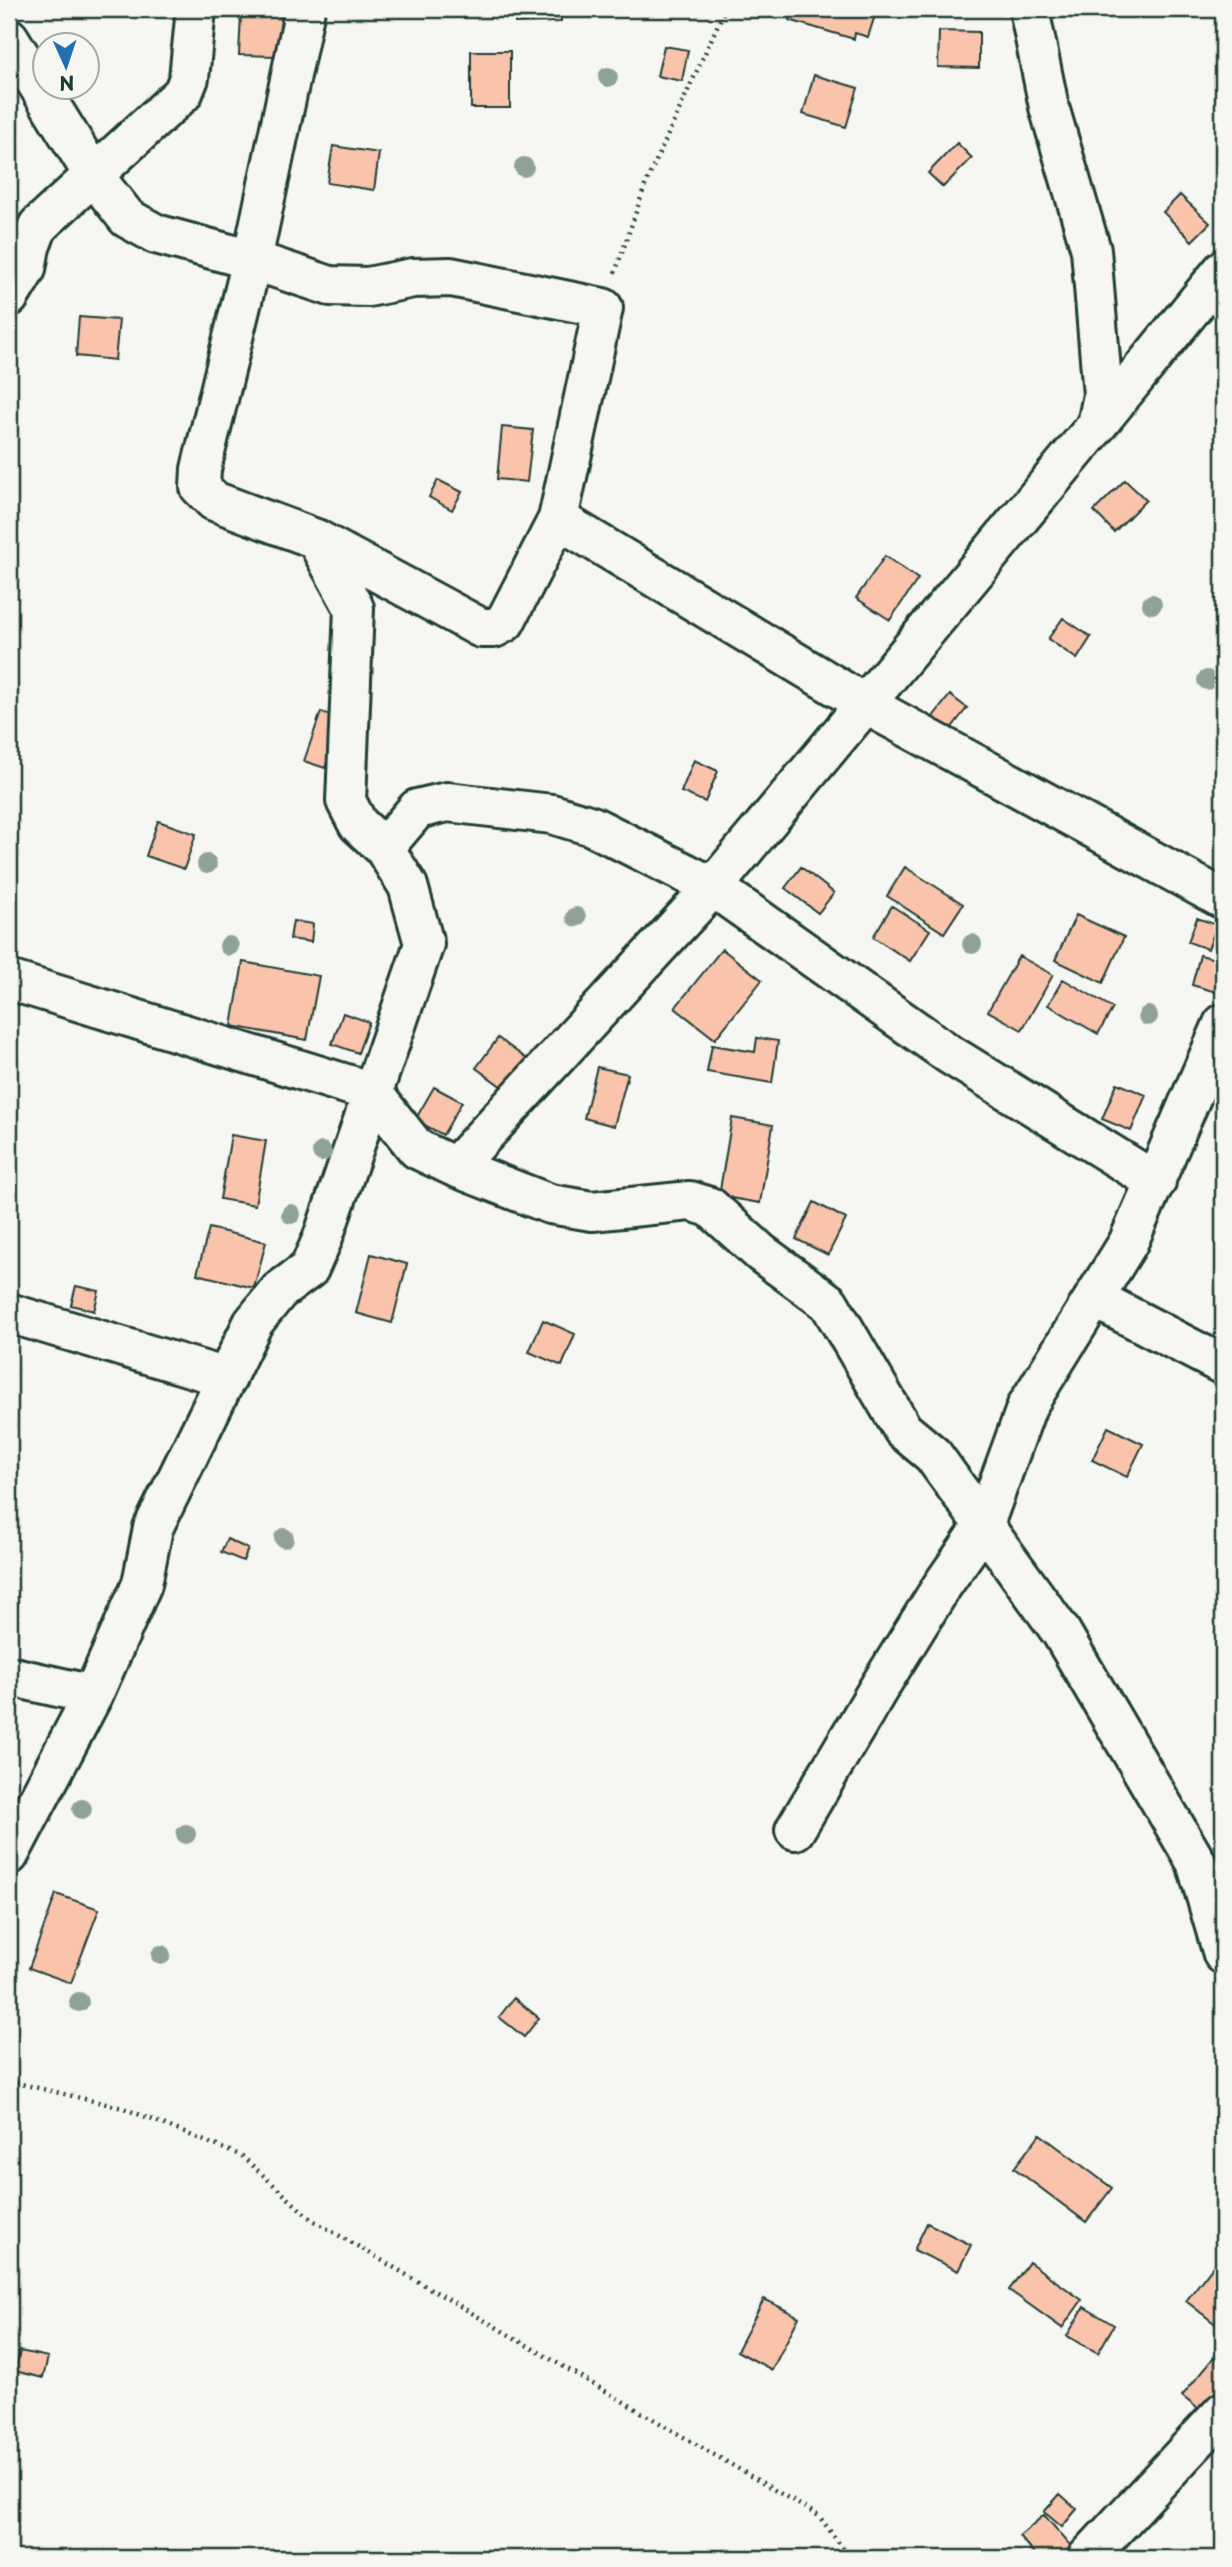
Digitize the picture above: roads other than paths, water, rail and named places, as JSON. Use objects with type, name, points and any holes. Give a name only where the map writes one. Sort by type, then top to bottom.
[{"type":"street","points":[[9,297],[26,269],[38,226],[183,93],[189,78],[196,9]]},
{"type":"street","points":[[9,38],[93,176],[127,218],[156,234],[252,260],[330,286],[368,287],[414,278],[451,277],[603,308],[558,519],[505,622],[494,628],[481,628],[316,539],[214,501],[200,487],[201,469],[252,260],[305,9]]},
{"type":"street","points":[[1029,9],[1049,107],[1091,250],[1102,395],[1097,425]]},
{"type":"street","points":[[455,1167],[713,887],[1223,270]]},
{"type":"street","points":[[558,519],[865,704],[1223,899]]},
{"type":"street","points":[[9,1855],[93,1695],[142,1584],[153,1528],[253,1323],[279,1291],[309,1269],[322,1240],[424,944],[408,886],[384,848],[358,824],[346,801],[354,608],[316,539]]},
{"type":"street","points":[[384,848],[417,809],[447,802],[552,814],[593,826],[713,887],[949,1054],[1156,1182]]},
{"type":"street","points":[[9,980],[372,1093],[417,1149],[455,1167],[550,1204],[593,1210],[690,1201],[710,1207],[761,1253],[830,1303],[902,1430],[933,1455],[1061,1632],[1196,1862],[1223,1954]]},
{"type":"street","points":[[795,1830],[942,1586],[983,1527],[1027,1406],[1128,1242],[1223,1024]]},
{"type":"street","points":[[1094,1298],[1223,1365]]},
{"type":"street","points":[[9,1313],[227,1378]]},
{"type":"street","points":[[9,1675],[93,1695]]},
{"type":"street","points":[[1087,2558],[1223,2413]]}]
